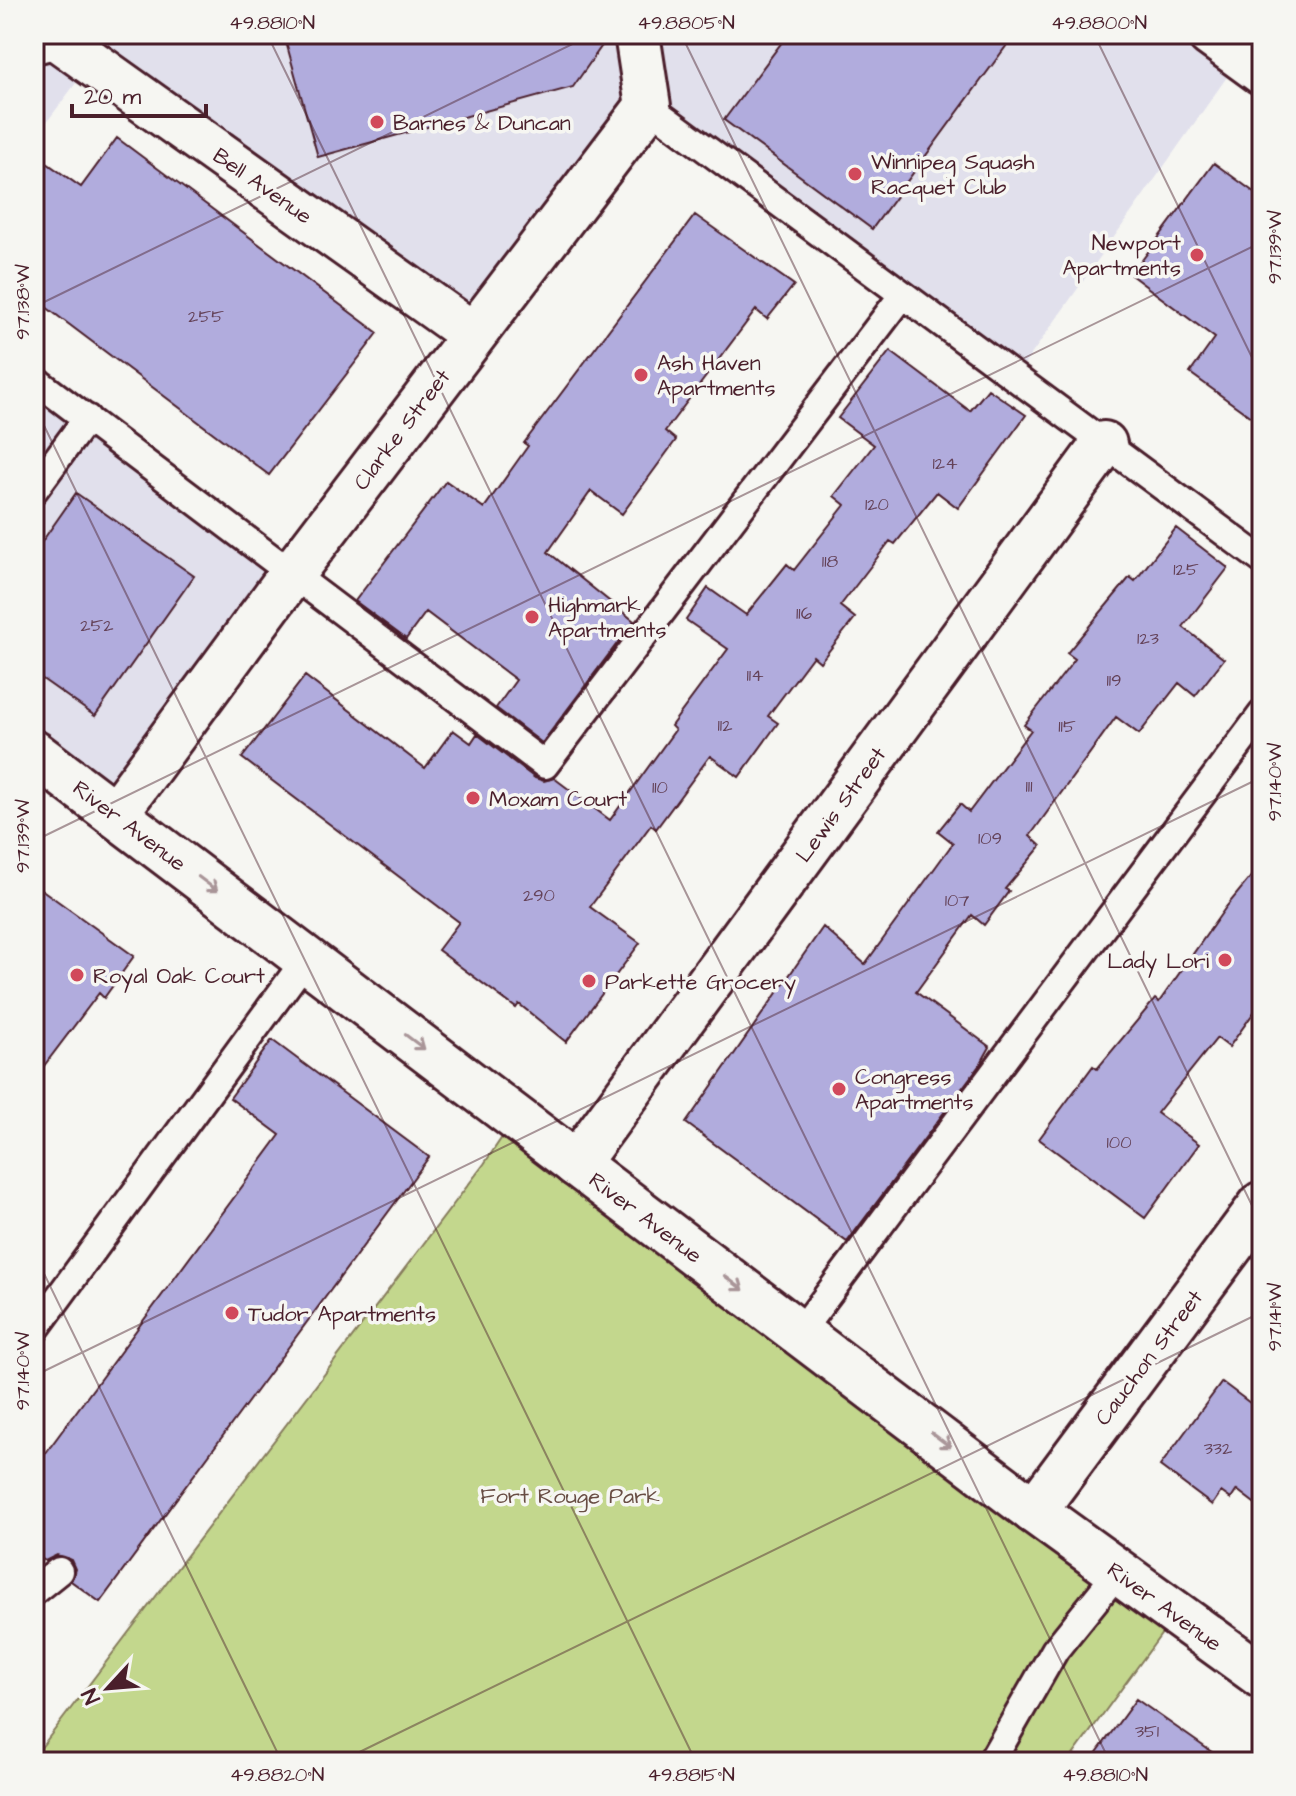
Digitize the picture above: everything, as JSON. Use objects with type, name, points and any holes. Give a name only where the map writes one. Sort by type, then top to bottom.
[{"type":"street","points":[[637,34],[648,106]]},
{"type":"street","points":[[1210,34],[1262,72]]},
{"type":"street","name":"Bell Avenue","points":[[50,37],[472,334]]},
{"type":"street","name":"Clarke Street","points":[[115,814],[472,334],[648,106]]},
{"type":"street","name":"Lewis Street","points":[[576,1164],[1104,444]]},
{"type":"street","name":"River Avenue","points":[[34,753],[1034,1511],[1261,1672]]},
{"type":"street","name":"Cauchon Street","points":[[1034,1511],[1262,1204]]},
{"type":"lane","points":[[648,106],[1262,560]]},
{"type":"lane","points":[[34,379],[545,765],[902,296]]},
{"type":"lane","points":[[34,490],[87,418]]},
{"type":"lane","points":[[800,1332],[1262,714]]},
{"type":"lane","points":[[34,1331],[306,959]]},
{"type":"lane","points":[[34,1591],[59,1571]]},
{"type":"lane","points":[[991,1762],[1055,1650],[1118,1572]]},
{"type":"shaded area","points":[[61,34],[1210,34],[1241,57],[1014,379],[648,106],[472,334],[91,63],[34,139],[34,41]]},
{"type":"shaded area","points":[[34,379],[291,575],[115,814],[34,753]]},
{"type":"green space","name":"Fort Rouge Park","points":[[515,1118],[1176,1614],[1068,1762],[34,1762],[34,1757],[484,1164]]},
{"type":"building","name":"Barnes & Duncan","points":[[314,34],[610,34],[573,87],[318,157],[286,42]]},
{"type":"building","name":"Winnipeg Squash Racquet Club","points":[[788,34],[1015,34],[872,229],[724,120]]},
{"type":"building","points":[[117,138],[378,333],[269,475],[34,298],[34,154],[81,187]]},
{"type":"building","points":[[1214,163],[1262,198],[1262,425],[1190,373],[1215,338],[1131,275]]},
{"type":"building","points":[[695,215],[794,285],[767,319],[756,310],[665,431],[676,440],[622,514],[591,491],[548,552],[634,621],[542,743],[496,708],[516,680],[426,612],[406,639],[355,601],[446,481],[484,508],[528,446],[524,443]]},
{"type":"building","points":[[890,351],[970,411],[988,389],[1026,415],[958,508],[937,492],[895,544],[890,541],[840,606],[855,618],[820,662],[813,656],[768,716],[778,723],[739,777],[710,756],[656,829],[651,825],[590,907],[640,943],[566,1042],[519,1004],[516,1008],[438,950],[459,922],[242,758],[305,676],[425,768],[453,730],[471,743],[477,734],[535,778],[544,781],[554,778],[610,820],[675,730],[671,726],[728,649],[686,620],[708,588],[746,615],[787,564],[794,570],[845,505],[834,496],[874,445],[838,418]]},
{"type":"building","points":[[76,493],[194,576],[95,716],[34,673],[34,553]]},
{"type":"building","points":[[1176,528],[1228,568],[1183,627],[1224,659],[1195,696],[1179,683],[1139,734],[1116,717],[1030,836],[1041,846],[1005,889],[1009,891],[984,925],[972,915],[916,992],[990,1047],[847,1242],[686,1123],[823,927],[865,964],[953,843],[938,831],[960,804],[969,812],[1031,730],[1024,725],[1075,659],[1067,653],[1130,577],[1135,581]]},
{"type":"building","points":[[1262,863],[1262,1001],[1229,1047],[1217,1038],[1157,1113],[1199,1144],[1145,1218],[1039,1139],[1093,1066],[1097,1069],[1155,999],[1159,1002],[1226,907]]},
{"type":"building","name":"Royal Oak Court","points":[[34,884],[134,956],[104,998],[99,993],[34,1079]]},
{"type":"building","name":"Tudor Apartments","points":[[272,1040],[429,1157],[100,1602],[71,1581],[75,1569],[71,1560],[57,1555],[45,1561],[34,1553],[34,1469],[280,1135],[230,1098]]},
{"type":"building","points":[[1222,1382],[1262,1412],[1262,1509],[1237,1490],[1231,1499],[1221,1492],[1212,1505],[1160,1466]]},
{"type":"building","points":[[1136,1699],[1226,1762],[1090,1762]]},
{"type":"place","name":"Barnes & Duncan","points":[[377,122]]},
{"type":"place","name":"Winnipeg Squash Racquet Club","points":[[855,174]]},
{"type":"place","name":"Newport Apartments","points":[[1197,255]]},
{"type":"place","name":"Ash Haven Apartments","points":[[641,375]]},
{"type":"place","name":"Highmark Apartments","points":[[532,617]]},
{"type":"place","name":"Moxam Court","points":[[473,798]]},
{"type":"place","name":"Lady Lori","points":[[1225,960]]},
{"type":"place","name":"Royal Oak Court","points":[[77,975]]},
{"type":"place","name":"Parkette Grocery","points":[[589,981]]},
{"type":"place","name":"Congress Apartments","points":[[839,1089]]},
{"type":"place","name":"Tudor Apartments","points":[[232,1313]]}]
